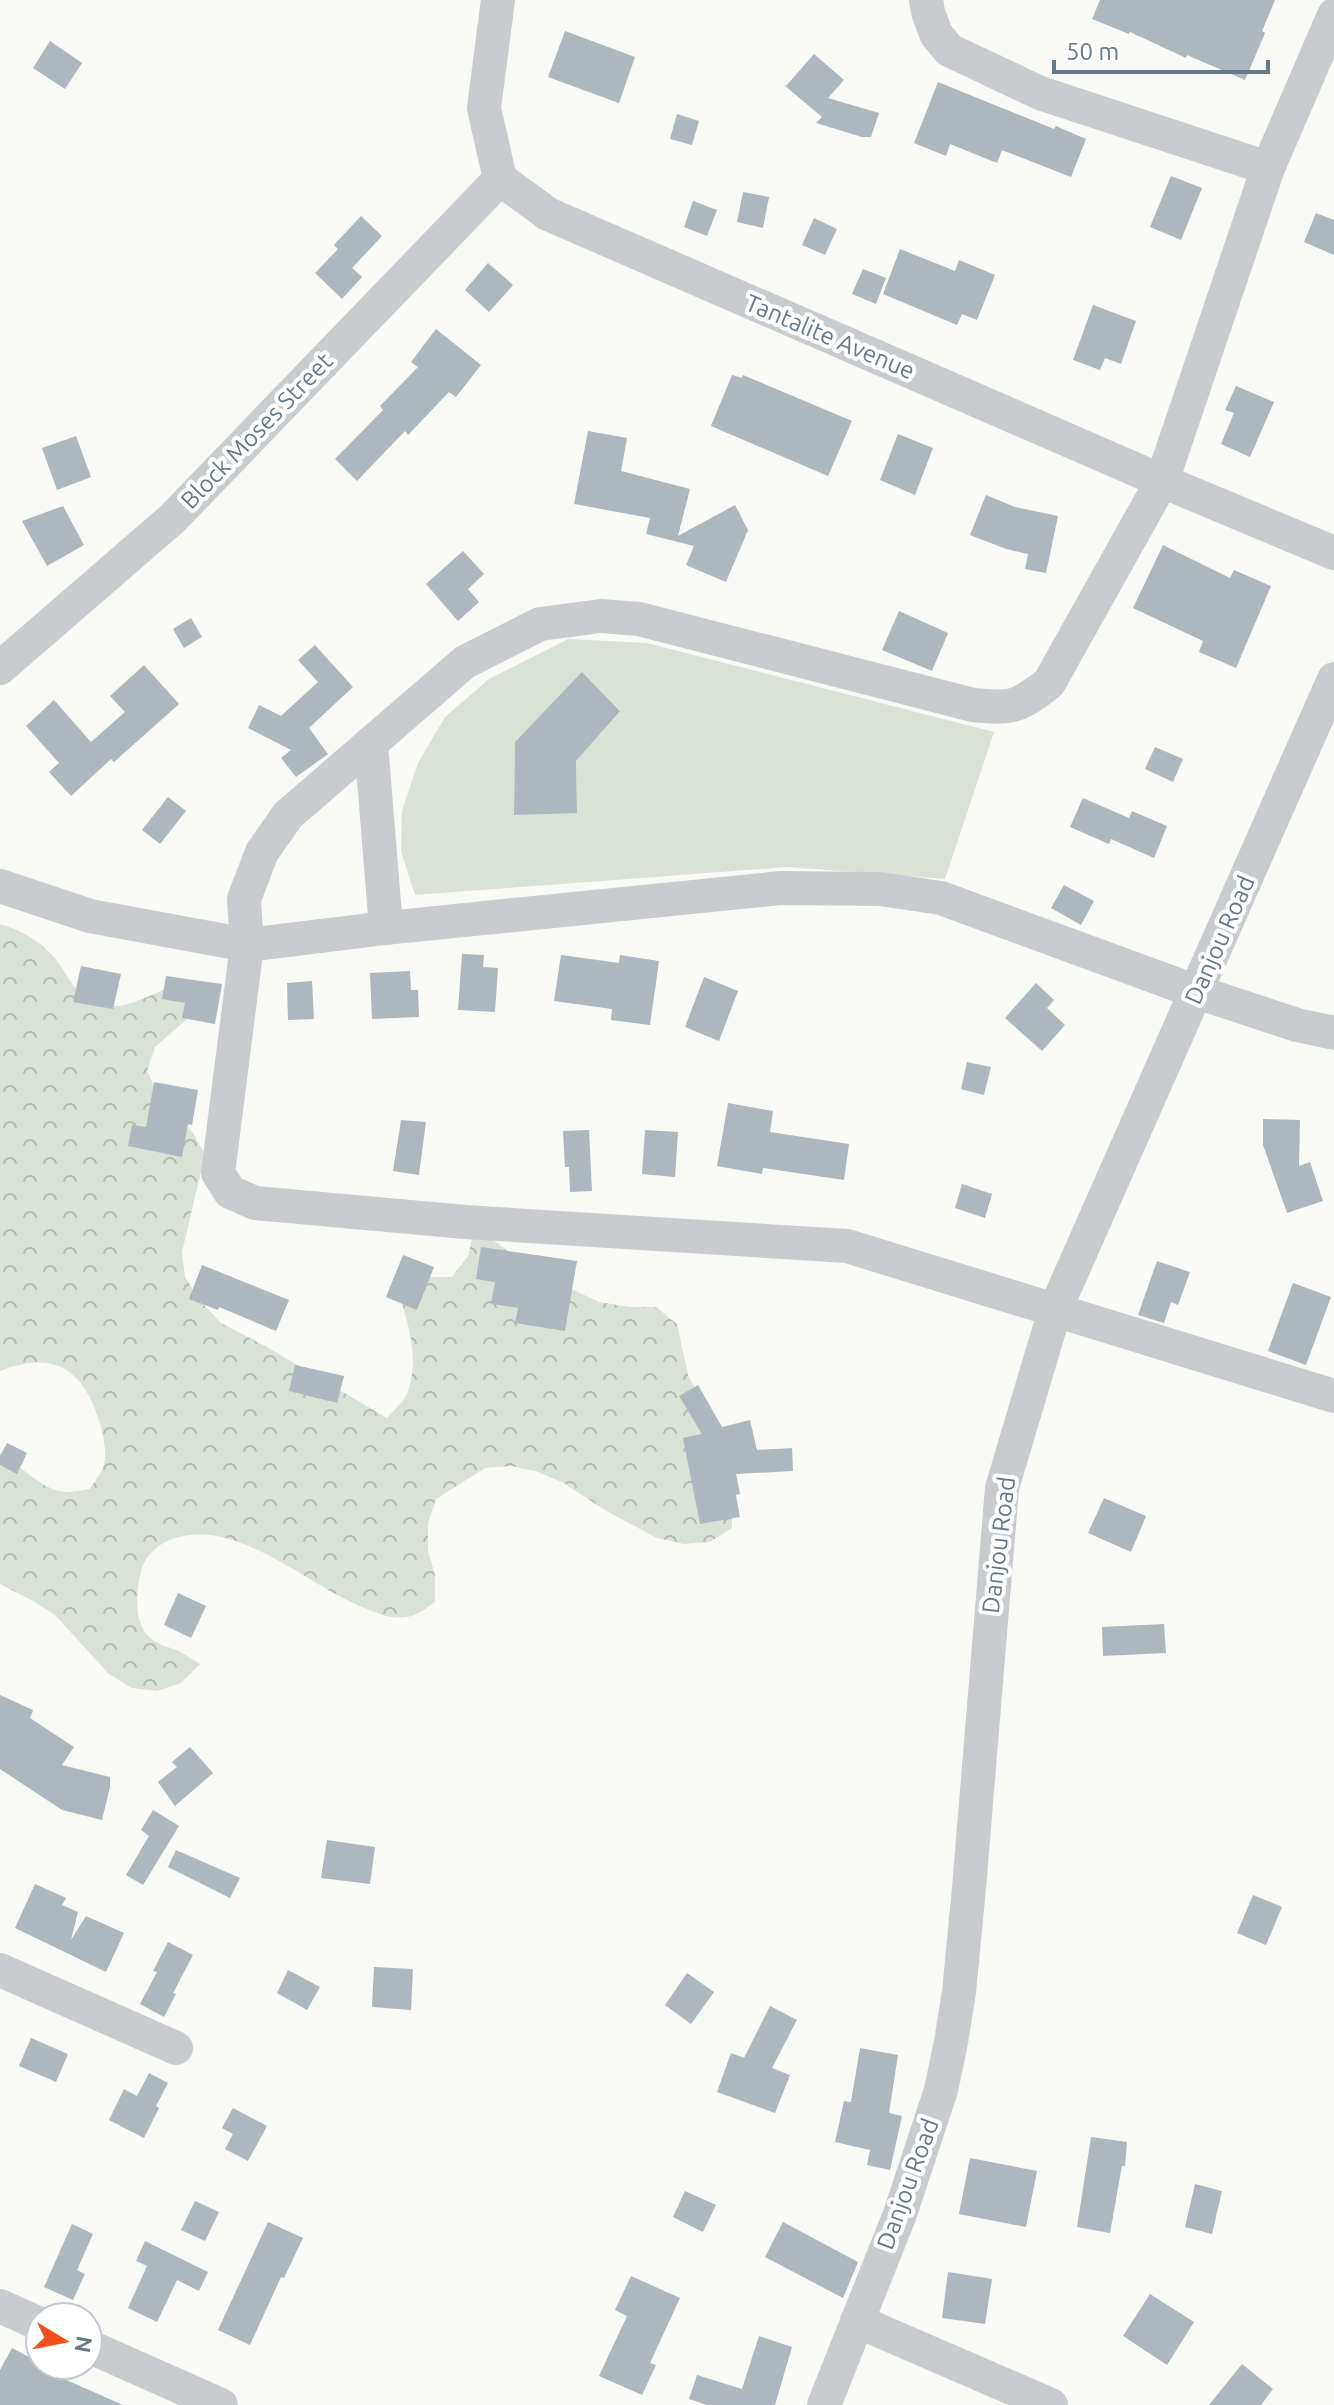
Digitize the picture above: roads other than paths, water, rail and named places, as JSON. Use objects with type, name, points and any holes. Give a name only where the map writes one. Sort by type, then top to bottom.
[{"type":"street","points":[[498,0],[484,108],[500,179]]},
{"type":"street","points":[[926,0],[936,34],[949,50],[1040,93],[1268,168]]},
{"type":"street","points":[[1334,15],[1268,168],[1162,481],[1049,683],[1024,703],[1003,708],[973,705],[639,619],[601,616],[540,624],[465,662],[288,815],[262,852],[244,899],[247,945],[218,1173],[230,1192],[255,1203],[465,1222],[847,1246],[1334,1396]]},
{"type":"street","name":"Tantalite Avenue","points":[[500,179],[548,214],[1334,553]]},
{"type":"street","name":"Block Moses Street","points":[[0,668],[172,519],[500,179]]},
{"type":"street","name":"Danjou Road","points":[[824,2405],[900,2214],[941,2090],[955,2015],[969,1888],[1002,1488],[1055,1310],[1334,679]]},
{"type":"street","points":[[371,743],[386,928]]},
{"type":"street","points":[[0,886],[90,916],[247,945],[781,888],[880,889],[941,898],[1197,992],[1297,1025],[1334,1033]]},
{"type":"street","points":[[0,1970],[176,2048]]},
{"type":"street","points":[[0,2306],[24,2317]]},
{"type":"street","points":[[857,2321],[1051,2405]]},
{"type":"street","points":[[104,2353],[221,2405]]}]
